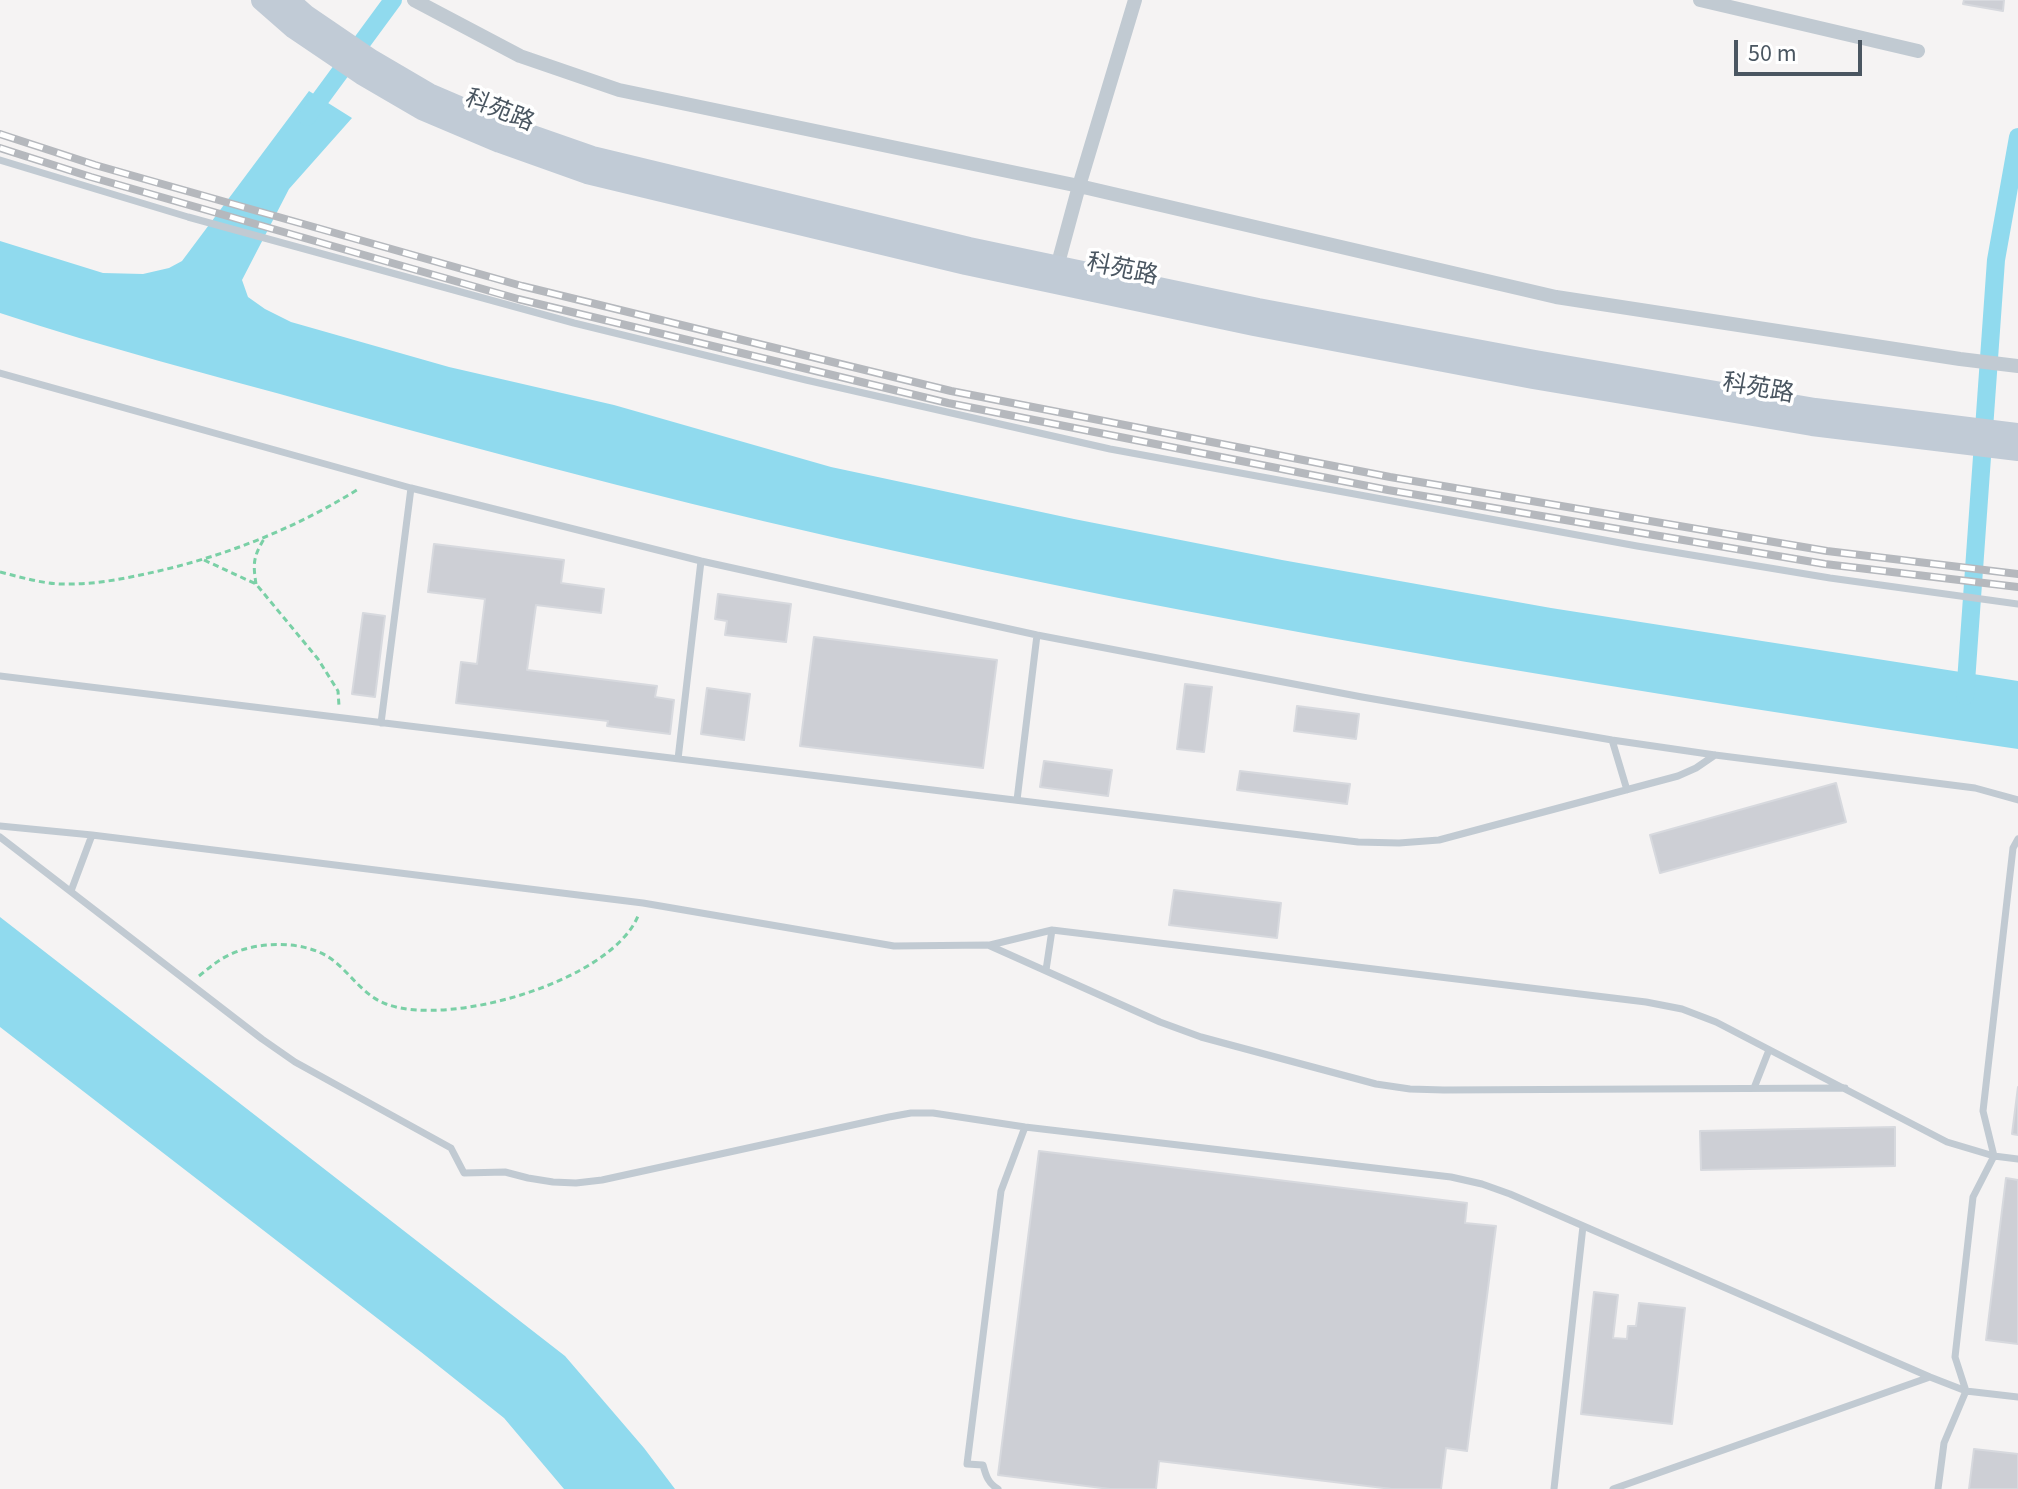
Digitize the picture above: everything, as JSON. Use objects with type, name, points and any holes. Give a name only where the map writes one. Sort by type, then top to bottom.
[{"type":"street","name":"科苑路","points":[[262,0],[294,28],[326,39]]},
{"type":"street","name":"科苑路","points":[[288,0],[326,39],[422,109],[500,142],[587,173],[966,264],[1055,275],[1258,309],[1535,361],[1992,439],[2018,450]]},
{"type":"street","points":[[414,0],[520,56],[619,90],[1079,186],[1556,297],[2018,366]]},
{"type":"street","points":[[1055,275],[1135,0]]},
{"type":"street","points":[[1700,0],[1918,51]]},
{"type":"street","name":"科苑路","points":[[1992,439],[2018,434]]},
{"type":"lane","points":[[0,160],[188,217],[574,323],[1110,449],[1637,546],[1935,594],[2018,604]]},
{"type":"lane","points":[[0,373],[411,488],[701,561],[1037,635],[1362,697],[1612,740],[1975,788],[2018,800]]},
{"type":"lane","points":[[381,723],[411,488]]},
{"type":"lane","points":[[678,759],[701,561]]},
{"type":"lane","points":[[1017,800],[1037,635]]},
{"type":"lane","points":[[0,676],[1358,842],[1439,840],[1678,776],[1715,755]]},
{"type":"lane","points":[[1612,740],[1627,790]]},
{"type":"lane","points":[[0,826],[643,903],[894,946],[988,945],[1052,930],[1646,1002],[1682,1009],[1716,1022],[1947,1142],[1994,1156],[2018,1159]]},
{"type":"lane","points":[[71,891],[92,835]]},
{"type":"lane","points":[[0,837],[295,1062],[451,1148],[464,1173],[505,1172],[553,1182],[602,1180],[911,1113],[933,1113],[1025,1127],[1451,1177],[1510,1194],[1966,1391],[2018,1397]]},
{"type":"lane","points":[[1938,1489],[1944,1443],[1966,1391],[1955,1357],[1973,1197],[1994,1156],[1983,1111],[2013,848],[2018,839]]},
{"type":"lane","points":[[1046,970],[1052,930]]},
{"type":"lane","points":[[988,945],[1160,1022],[1201,1037],[1376,1084],[1444,1090],[1845,1088]]},
{"type":"lane","points":[[1754,1088],[1769,1050]]},
{"type":"lane","points":[[998,1489],[986,1477],[983,1465],[967,1464],[1001,1191],[1025,1127]]},
{"type":"lane","points":[[1554,1489],[1583,1226]]},
{"type":"lane","points":[[1613,1489],[1930,1377]]},
{"type":"path","points":[[0,572],[59,584],[88,583],[126,578],[204,560],[308,517],[376,478]]},
{"type":"path","points":[[256,584],[253,562],[265,537]]},
{"type":"path","points":[[204,560],[256,584],[307,644],[334,682],[339,698],[338,717]]},
{"type":"path","points":[[190,983],[228,955],[245,948],[294,946],[314,950],[329,958],[368,994],[385,1004],[406,1009],[448,1010],[488,1005],[549,984],[584,967],[624,938],[643,903]]},
{"type":"water","points":[[309,91],[352,118],[289,189],[242,280],[248,297],[291,322],[449,367],[614,405],[831,467],[1074,519],[1551,608],[2018,681],[2018,749],[1741,707],[1325,637],[913,555],[541,465],[159,361],[0,313],[0,241],[103,273],[143,274],[169,268],[182,261]]},
{"type":"water","points":[[0,917],[565,1356],[675,1489],[564,1489],[504,1418],[0,1027]]},
{"type":"building","points":[[1964,0],[2004,0],[2003,11],[1963,4]]},
{"type":"building","points":[[434,544],[564,560],[561,583],[604,589],[601,613],[536,605],[527,670],[657,686],[655,697],[674,700],[670,734],[607,726],[608,721],[456,703],[461,662],[477,664],[485,599],[428,592]]},
{"type":"building","points":[[718,594],[791,604],[786,642],[725,635],[727,621],[715,619]]},
{"type":"building","points":[[363,613],[385,616],[375,697],[352,694]]},
{"type":"building","points":[[814,637],[997,660],[983,768],[800,746]]},
{"type":"building","points":[[1185,684],[1212,687],[1204,752],[1177,749]]},
{"type":"building","points":[[707,688],[750,694],[744,740],[701,734]]},
{"type":"building","points":[[1297,706],[1359,714],[1356,739],[1294,731]]},
{"type":"building","points":[[1044,761],[1112,770],[1108,796],[1040,787]]},
{"type":"building","points":[[1240,771],[1350,784],[1347,804],[1237,790]]},
{"type":"building","points":[[1836,783],[1846,822],[1660,873],[1650,835]]},
{"type":"building","points":[[1174,890],[1281,903],[1277,938],[1169,925]]},
{"type":"building","points":[[2018,1087],[2018,1135],[2012,1134]]},
{"type":"building","points":[[1895,1127],[1895,1166],[1701,1170],[1700,1131]]},
{"type":"building","points":[[1039,1151],[1467,1203],[1465,1223],[1496,1226],[1467,1451],[1446,1448],[1441,1489],[1392,1489],[1159,1461],[1156,1489],[1110,1489],[998,1475]]},
{"type":"building","points":[[2006,1178],[2018,1180],[2018,1344],[1986,1340]]},
{"type":"building","points":[[1594,1292],[1618,1295],[1613,1338],[1627,1339],[1628,1326],[1636,1326],[1639,1303],[1685,1308],[1672,1424],[1581,1414]]},
{"type":"building","points":[[1974,1449],[2018,1454],[2018,1489],[1969,1489]]},
{"type":"waterway","points":[[307,117],[393,0]]},
{"type":"waterway","points":[[1965,696],[1996,260],[2018,137]]},
{"type":"railway","points":[[0,134],[95,165],[522,286],[951,391],[1390,477],[1827,551],[2018,574]]},
{"type":"railway","points":[[0,148],[518,299],[948,403],[1388,490],[1825,564],[2018,587]]}]
